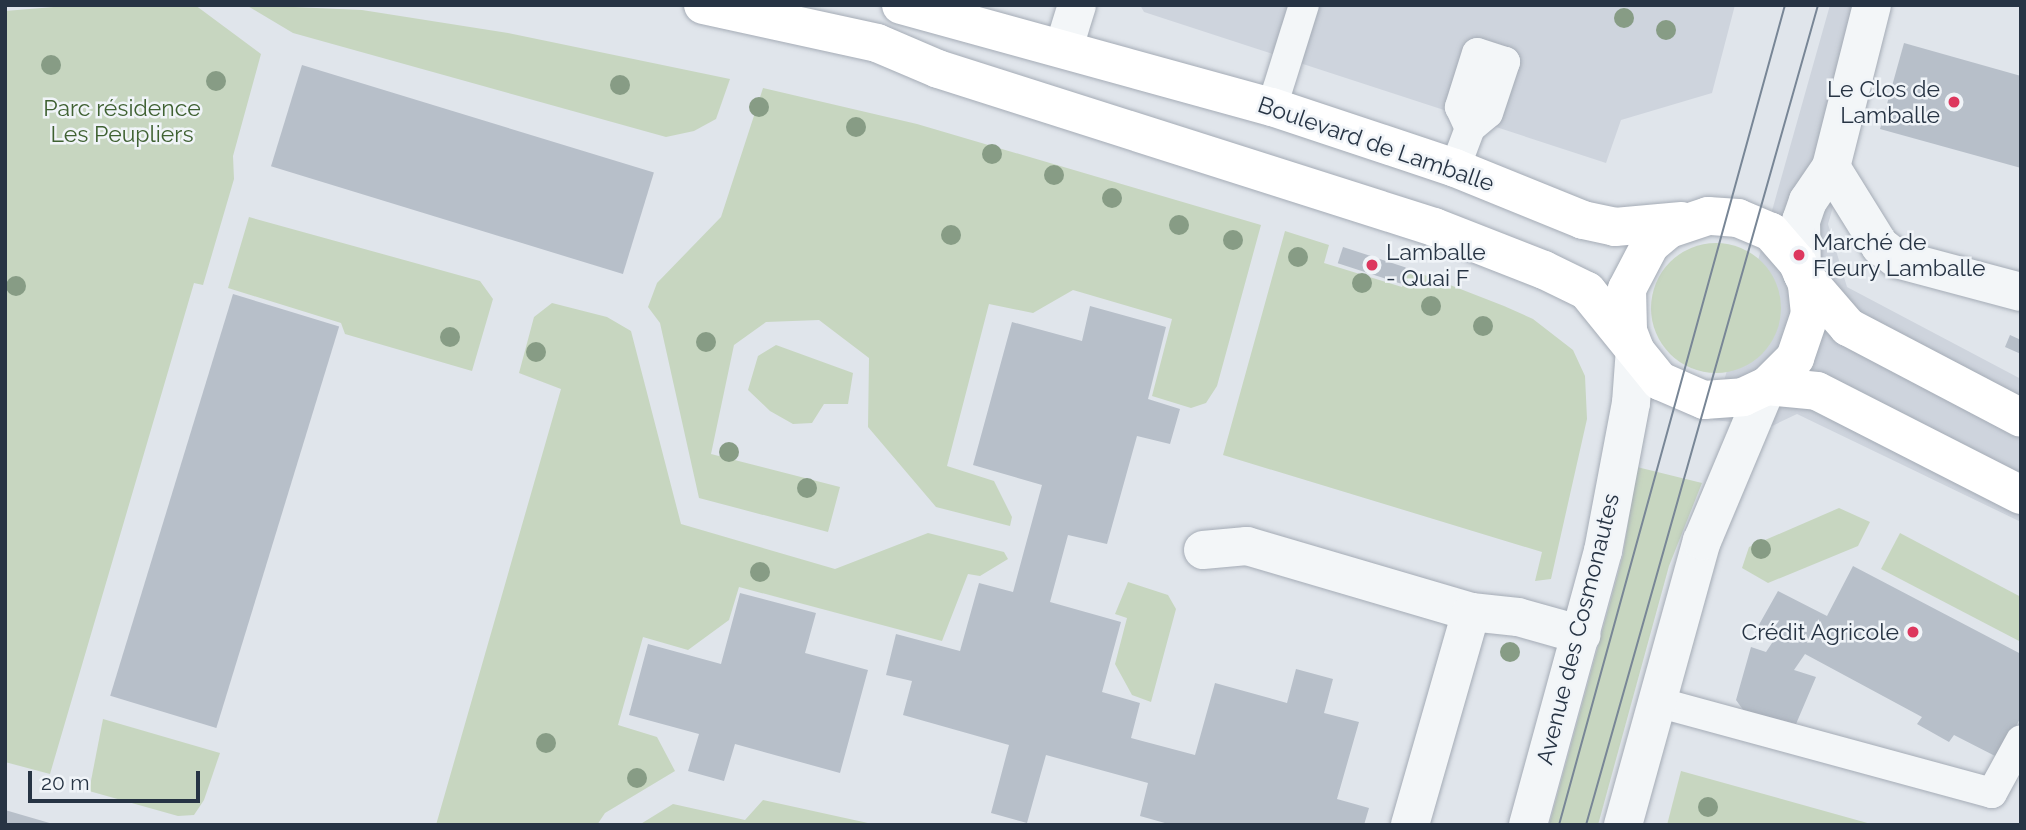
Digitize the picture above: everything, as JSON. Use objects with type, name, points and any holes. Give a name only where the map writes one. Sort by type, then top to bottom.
[{"type":"street","points":[[703,5],[877,43],[938,69],[1051,102],[1434,227],[1544,270],[1587,291],[1660,381],[1704,400],[1743,397],[1767,386],[1784,372],[1803,342],[1810,314],[1802,273],[1801,221],[1808,201],[1830,166],[1872,5]]},
{"type":"street","name":"Boulevard de Lamballe","points":[[901,5],[1064,47],[1272,107],[1455,168],[1594,222],[1615,227],[1688,220]]},
{"type":"street","points":[[1051,102],[1077,5]]},
{"type":"street","points":[[1830,166],[1880,246],[1897,258],[2021,292]]},
{"type":"street","points":[[1635,349],[1625,307],[1633,270],[1650,245],[1688,220],[1727,216],[1756,223],[1785,244],[1802,273],[1848,327],[2021,418]]},
{"type":"street","name":"Avenue des Cosmonautes","points":[[1528,825],[1581,635],[1631,403],[1635,349]]},
{"type":"street","points":[[1767,386],[1818,391],[2021,495]]},
{"type":"street","points":[[1623,825],[1702,541],[1767,386]]},
{"type":"street","points":[[1203,550],[1247,546],[1471,612],[1518,617],[1581,635]]},
{"type":"street","points":[[1410,825],[1471,612]]},
{"type":"lane","points":[[1272,107],[1304,5]]},
{"type":"lane","points":[[1455,168],[1470,128],[1460,107],[1491,58]]},
{"type":"lane","points":[[1657,702],[1992,793],[2021,740]]},
{"type":"shaded area","points":[[1140,5],[1735,5],[1712,93],[1621,120],[1606,163],[1144,12]]},
{"type":"shaded area","name":"Marché de Fleury Lamballe","points":[[1830,5],[1892,5],[1828,224],[1847,287],[2021,379],[2021,522],[1797,414],[1772,426],[1713,420]]},
{"type":"green space","name":"Parc résidence Les Peupliers","points":[[78,5],[195,5],[261,54],[233,156],[234,179],[203,285],[194,283],[50,774],[5,762],[5,11]]},
{"type":"green space","points":[[246,5],[362,10],[508,33],[730,79],[716,119],[694,131],[666,137],[293,33]]},
{"type":"green space","points":[[763,88],[917,124],[1261,225],[1217,386],[1206,403],[1191,408],[1152,396],[1172,319],[1073,290],[1033,313],[989,304],[947,466],[994,481],[1012,517],[1010,526],[936,507],[868,427],[869,358],[819,320],[766,322],[734,345],[711,454],[840,487],[828,532],[699,498],[660,323],[648,307],[657,283],[721,217]]},
{"type":"green space","points":[[249,217],[480,281],[493,299],[472,371],[345,334],[341,323],[228,288]]},
{"type":"green space","points":[[1285,231],[1329,245],[1324,263],[1402,287],[1409,269],[1533,319],[1573,350],[1585,376],[1587,419],[1551,579],[1535,581],[1542,552],[1223,455]]},
{"type":"green space","points":[[1716,243],[1741,248],[1762,262],[1776,283],[1781,308],[1776,333],[1762,354],[1741,368],[1716,373],[1691,368],[1670,354],[1656,333],[1651,308],[1656,283],[1670,262],[1691,248]]},
{"type":"green space","points":[[552,303],[607,317],[631,331],[681,524],[835,569],[928,533],[1004,552],[1008,559],[980,576],[968,574],[942,641],[739,587],[729,620],[688,650],[643,637],[618,725],[657,737],[675,771],[605,813],[597,825],[436,825],[561,389],[519,373],[534,317]]},
{"type":"green space","points":[[776,345],[853,373],[848,404],[824,404],[812,423],[793,424],[770,411],[748,390],[758,356]]},
{"type":"green space","points":[[1637,467],[1702,483],[1669,566],[1598,825],[1549,825],[1623,555]]},
{"type":"green space","points":[[1839,508],[1870,522],[1858,546],[1768,583],[1742,568],[1749,547]]},
{"type":"green space","points":[[1900,533],[2021,597],[2021,642],[1881,569]]},
{"type":"green space","points":[[1128,582],[1168,595],[1176,609],[1151,702],[1132,695],[1115,664],[1127,618],[1115,614]]},
{"type":"green space","points":[[103,719],[220,753],[204,800],[194,815],[178,816],[89,791]]},
{"type":"green space","points":[[1681,771],[1871,824],[1871,825],[1667,825]]},
{"type":"green space","points":[[763,800],[877,825],[639,825],[673,804],[745,820]]},
{"type":"building","name":"Le Clos de Lamballe","points":[[1904,43],[2021,76],[2021,168],[1880,129]]},
{"type":"building","points":[[302,65],[654,173],[623,274],[271,166]]},
{"type":"building","name":"Lamballe - Quai F","points":[[1343,247],[1406,267],[1401,284],[1338,263]]},
{"type":"building","points":[[233,294],[339,326],[216,728],[110,696]]},
{"type":"building","points":[[1090,306],[1166,327],[1148,399],[1180,409],[1170,444],[1137,436],[1107,544],[1068,535],[1050,602],[1121,622],[1102,692],[1140,703],[1131,738],[1195,755],[1215,683],[1287,703],[1296,669],[1333,679],[1324,713],[1359,722],[1337,799],[1369,808],[1364,825],[1172,825],[1140,816],[1148,783],[1046,755],[1027,823],[991,813],[1009,745],[903,715],[912,681],[886,675],[896,634],[960,651],[979,583],[1013,592],[1042,485],[973,465],[1012,322],[1082,341]]},
{"type":"building","points":[[2010,335],[2021,340],[2021,354],[2005,347]]},
{"type":"building","points":[[1853,566],[2021,654],[2021,717],[1999,758],[1954,735],[1949,742],[1917,724],[1922,717],[1805,654],[1794,670],[1816,677],[1796,724],[1744,711],[1736,700],[1751,647],[1766,652],[1774,640],[1756,630],[1778,591],[1827,616]]},
{"type":"building","points":[[740,593],[816,613],[805,653],[868,670],[840,773],[735,744],[724,781],[688,771],[699,734],[629,715],[648,644],[721,664]]},
{"type":"building","points":[[5,810],[53,824],[53,825],[5,825]]},
{"type":"tram line","points":[[1559,825],[1785,5]]},
{"type":"tram line","points":[[1586,825],[1818,5]]},
{"type":"place","name":"Le Clos de Lamballe","points":[[1954,102]]},
{"type":"place","name":"Marché de Fleury Lamballe","points":[[1799,255]]},
{"type":"place","name":"Lamballe - Quai F","points":[[1372,265]]},
{"type":"place","name":"Crédit Agricole","points":[[1913,632]]}]
